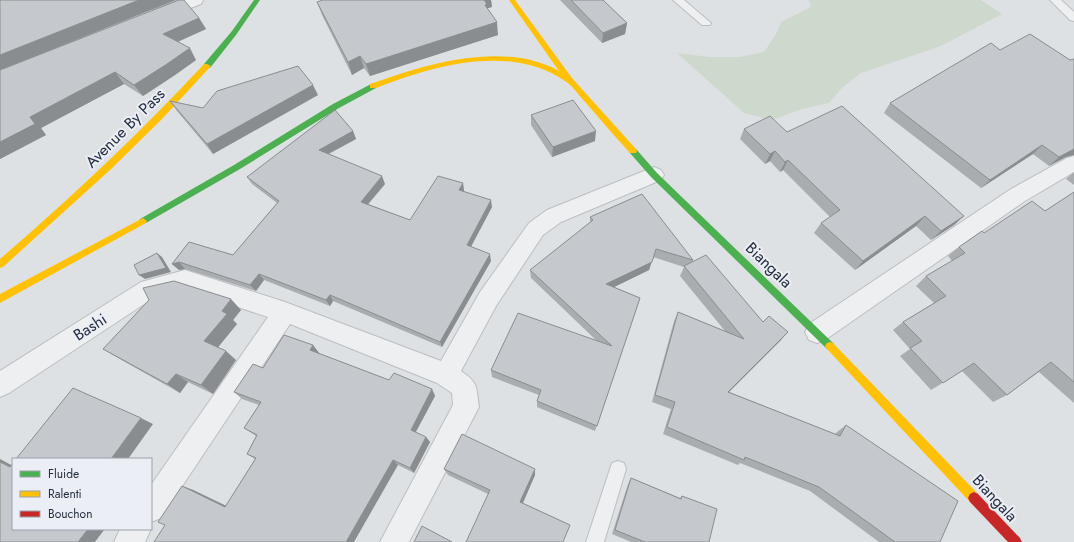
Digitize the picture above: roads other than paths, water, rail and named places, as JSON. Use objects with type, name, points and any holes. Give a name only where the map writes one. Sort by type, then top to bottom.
[{"type":"main road","name":"Avenue By Pass","points":[[0,264],[107,169],[183,92],[248,15],[257,0]]},
{"type":"main road","name":"Biangala","points":[[512,0],[569,80],[654,175],[817,332],[1016,542]]},
{"type":"main road","points":[[0,298],[86,254],[222,176],[353,96],[388,80],[421,70],[458,62],[494,59],[533,63],[569,80]]},
{"type":"street","points":[[145,20],[195,0]]},
{"type":"street","points":[[817,332],[1018,195],[1074,163]]},
{"type":"street","points":[[446,374],[488,298],[536,229],[554,216],[654,175]]},
{"type":"street","name":"Bashi","points":[[0,385],[149,289],[185,280],[285,312]]},
{"type":"street","points":[[152,507],[285,312],[446,374],[464,386],[466,407],[394,542]]},
{"type":"street","points":[[128,542],[136,530]]},
{"type":"lane","points":[[678,0],[706,23]]},
{"type":"lane","points":[[1055,0],[1074,18]]},
{"type":"lane","points":[[595,542],[618,469]]}]
